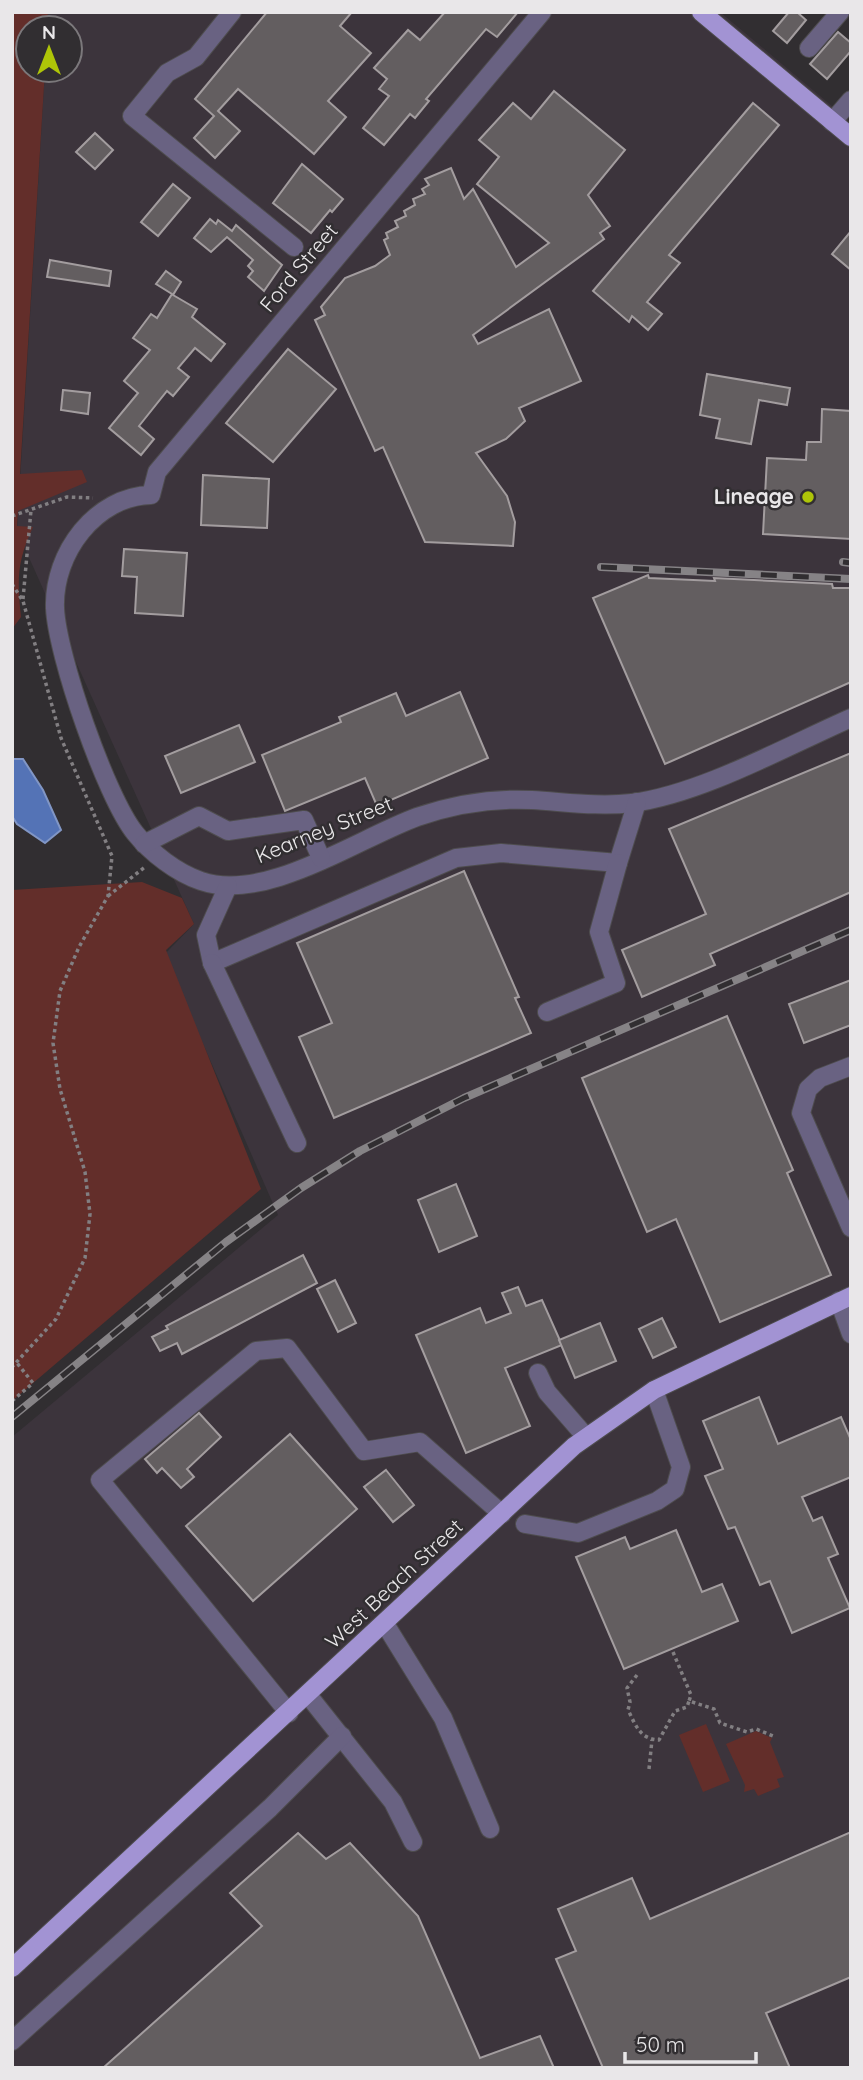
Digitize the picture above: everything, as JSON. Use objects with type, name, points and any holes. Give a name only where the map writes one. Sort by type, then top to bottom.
[{"type":"main road","points":[[701,12],[851,137]]},
{"type":"main road","name":"West Beach Street","points":[[12,1968],[586,1437],[654,1390],[845,1298]]},
{"type":"street","points":[[232,12],[196,57],[167,73],[132,116],[294,247]]},
{"type":"street","name":"Ford Street","points":[[82,531],[106,507],[123,498],[151,495],[157,472],[542,12]]},
{"type":"street","points":[[809,48],[840,12]]},
{"type":"street","points":[[832,122],[851,100]]},
{"type":"street","name":"Kearney Street","points":[[82,531],[58,577],[55,608],[57,628],[85,723],[114,794],[133,831],[159,856],[202,881],[228,886],[260,882],[415,818],[465,803],[514,799],[602,804],[637,802],[706,781],[851,718]]},
{"type":"street","points":[[547,1013],[616,984],[599,932],[637,802]]},
{"type":"street","points":[[144,844],[199,816],[228,831],[304,820],[321,858]]},
{"type":"street","points":[[212,963],[456,858],[502,853],[618,863]]},
{"type":"street","points":[[228,886],[206,935],[212,963],[297,1143]]},
{"type":"street","points":[[851,1066],[820,1078],[808,1088],[801,1113],[851,1228]]},
{"type":"street","points":[[845,1298],[851,1334]]},
{"type":"street","points":[[289,1713],[100,1480],[257,1351],[287,1348],[364,1451],[420,1441],[502,1514]]},
{"type":"street","points":[[538,1373],[547,1392],[586,1437]]},
{"type":"street","points":[[525,1524],[578,1533],[657,1501],[675,1489],[681,1467],[654,1390]]},
{"type":"street","points":[[385,1623],[443,1718],[490,1829]]},
{"type":"street","points":[[308,1695],[393,1802],[413,1842]]},
{"type":"street","points":[[12,2041],[270,1808],[342,1736]]},
{"type":"path","points":[[12,516],[67,497],[123,498]]},
{"type":"path","points":[[23,601],[31,510]]},
{"type":"path","points":[[12,584],[23,601],[61,738],[112,856],[108,895],[79,947],[60,991],[53,1043],[60,1089],[85,1172],[90,1214],[85,1258],[56,1319],[12,1367]]},
{"type":"path","points":[[108,895],[159,856]]},
{"type":"path","points":[[12,1401],[33,1383],[17,1363]]},
{"type":"path","points":[[637,1675],[627,1688],[630,1702],[628,1710],[639,1733],[652,1740],[659,1740],[675,1711],[687,1707],[691,1695],[673,1652]]},
{"type":"path","points":[[689,1701],[714,1709],[720,1723],[747,1732],[755,1729],[773,1737]]},
{"type":"path","points":[[649,1769],[652,1740]]},
{"type":"shaded area","points":[[12,12],[48,12],[14,14],[14,84],[44,84],[20,474],[82,470],[87,482],[18,511],[17,526],[33,527],[24,550],[20,571],[21,617],[12,629]]},
{"type":"shaded area","points":[[720,12],[851,122],[851,2068],[12,2068],[12,1437],[278,1215],[164,955],[194,924],[17,531],[44,84],[84,84],[84,14],[48,14]]},
{"type":"shaded area","points":[[142,882],[182,898],[194,924],[166,950],[261,1189],[12,1401],[12,890]]},
{"type":"shaded area","points":[[706,1724],[730,1781],[703,1792],[679,1735]]},
{"type":"shaded area","points":[[756,1731],[772,1738],[770,1742],[784,1777],[777,1779],[780,1787],[758,1796],[754,1789],[744,1792],[745,1785],[726,1744]]},
{"type":"water","points":[[12,759],[23,759],[43,790],[61,830],[45,843],[17,824],[12,816]]},
{"type":"building","points":[[267,12],[352,12],[340,26],[371,53],[328,101],[346,117],[314,154],[238,89],[218,111],[240,131],[215,158],[194,138],[214,116],[195,99]]},
{"type":"building","points":[[445,12],[518,12],[497,37],[486,29],[426,99],[429,101],[415,118],[410,114],[384,145],[363,128],[389,96],[379,89],[387,79],[374,68],[408,30],[420,40]]},
{"type":"building","points":[[789,12],[797,12],[806,20],[787,43],[773,31]]},
{"type":"building","points":[[838,32],[851,43],[851,51],[827,79],[810,64]]},
{"type":"building","points":[[554,91],[625,150],[588,195],[610,226],[600,233],[604,239],[473,335],[478,344],[549,309],[581,381],[519,408],[525,421],[506,439],[476,453],[507,496],[515,522],[513,546],[425,542],[383,447],[375,451],[315,320],[325,315],[321,307],[345,278],[375,266],[390,255],[384,240],[388,238],[386,233],[398,227],[395,221],[406,216],[404,211],[415,205],[413,199],[425,194],[422,189],[429,185],[425,179],[451,168],[464,199],[473,189],[516,267],[549,243],[477,184],[499,157],[479,140],[513,103],[531,119]]},
{"type":"building","points":[[753,103],[779,125],[669,255],[680,263],[647,302],[662,314],[648,330],[632,316],[629,322],[593,291]]},
{"type":"building","points":[[95,133],[113,150],[95,169],[76,152]]},
{"type":"building","points":[[302,164],[343,199],[311,233],[273,203]]},
{"type":"building","points":[[173,184],[190,198],[158,236],[141,222]]},
{"type":"building","points":[[210,219],[216,224],[218,220],[232,231],[236,225],[282,265],[264,291],[248,277],[253,271],[248,266],[253,260],[227,237],[211,252],[194,238]]},
{"type":"building","points":[[851,231],[851,270],[832,254]]},
{"type":"building","points":[[50,260],[111,271],[109,286],[47,277]]},
{"type":"building","points":[[166,271],[181,282],[173,295],[197,309],[192,317],[225,344],[211,361],[195,348],[178,368],[189,377],[173,396],[167,391],[139,426],[154,439],[141,455],[109,428],[138,393],[124,381],[150,350],[133,338],[151,314],[157,318],[172,294],[156,284]]},
{"type":"building","points":[[288,349],[336,389],[273,462],[226,423]]},
{"type":"building","points":[[707,374],[790,388],[787,405],[759,400],[751,444],[716,438],[720,419],[700,415]]},
{"type":"building","points":[[63,390],[90,393],[88,414],[61,410]]},
{"type":"building","name":"Lineage","points":[[822,409],[851,411],[851,539],[763,534],[767,458],[806,460],[807,442],[821,442]]},
{"type":"building","points":[[203,475],[269,479],[267,528],[201,525]]},
{"type":"building","points":[[124,549],[187,553],[183,616],[135,613],[137,577],[122,576]]},
{"type":"building","points":[[648,575],[649,578],[715,581],[714,578],[832,584],[833,588],[851,588],[851,682],[665,764],[593,598]]},
{"type":"building","points":[[460,692],[488,758],[377,806],[365,778],[285,811],[262,755],[341,722],[339,717],[396,693],[406,716]]},
{"type":"building","points":[[239,725],[255,762],[181,793],[165,756]]},
{"type":"building","points":[[851,753],[851,892],[710,954],[715,965],[642,997],[622,950],[706,914],[669,829]]},
{"type":"building","points":[[464,871],[519,997],[515,998],[531,1033],[334,1118],[299,1037],[332,1023],[297,943]]},
{"type":"building","points":[[851,980],[851,1025],[804,1043],[789,1004]]},
{"type":"building","points":[[727,1016],[793,1170],[787,1173],[831,1275],[720,1322],[676,1219],[647,1232],[582,1078]]},
{"type":"building","points":[[456,1184],[477,1236],[439,1252],[418,1200]]},
{"type":"building","points":[[303,1255],[317,1283],[182,1354],[177,1343],[160,1351],[152,1337],[168,1329],[166,1326]]},
{"type":"building","points":[[335,1280],[356,1323],[338,1332],[317,1289]]},
{"type":"building","points":[[518,1287],[526,1306],[542,1300],[562,1345],[505,1368],[530,1426],[466,1453],[416,1335],[480,1308],[486,1323],[511,1313],[502,1293]]},
{"type":"building","points":[[662,1318],[676,1347],[653,1358],[639,1329]]},
{"type":"building","points":[[600,1323],[616,1361],[575,1378],[559,1340]]},
{"type":"building","points":[[759,1397],[778,1444],[841,1417],[851,1440],[851,1477],[802,1497],[813,1521],[822,1517],[838,1554],[828,1558],[850,1608],[792,1633],[770,1581],[760,1585],[735,1527],[728,1529],[705,1476],[723,1469],[703,1421]]},
{"type":"building","points":[[199,1413],[221,1437],[187,1469],[194,1477],[181,1488],[162,1468],[157,1473],[145,1459]]},
{"type":"building","points":[[290,1434],[357,1509],[253,1601],[186,1526]]},
{"type":"building","points":[[386,1470],[414,1505],[393,1522],[364,1487]]},
{"type":"building","points":[[676,1530],[702,1592],[722,1584],[738,1621],[624,1669],[576,1557],[625,1537],[630,1549]]},
{"type":"building","points":[[851,1832],[851,1977],[766,2013],[790,2068],[603,2068],[556,1959],[576,1951],[558,1909],[632,1878],[650,1919]]},
{"type":"building","points":[[298,1833],[326,1859],[350,1843],[418,1916],[480,2058],[540,2036],[554,2068],[103,2068],[262,1926],[230,1893]]},
{"type":"railway","points":[[843,562],[851,563]]},
{"type":"railway","points":[[601,567],[851,579]]},
{"type":"railway","points":[[12,1417],[226,1242],[301,1188],[360,1151],[464,1098],[851,930]]},
{"type":"place","name":"Lineage","points":[[808,497]]}]
